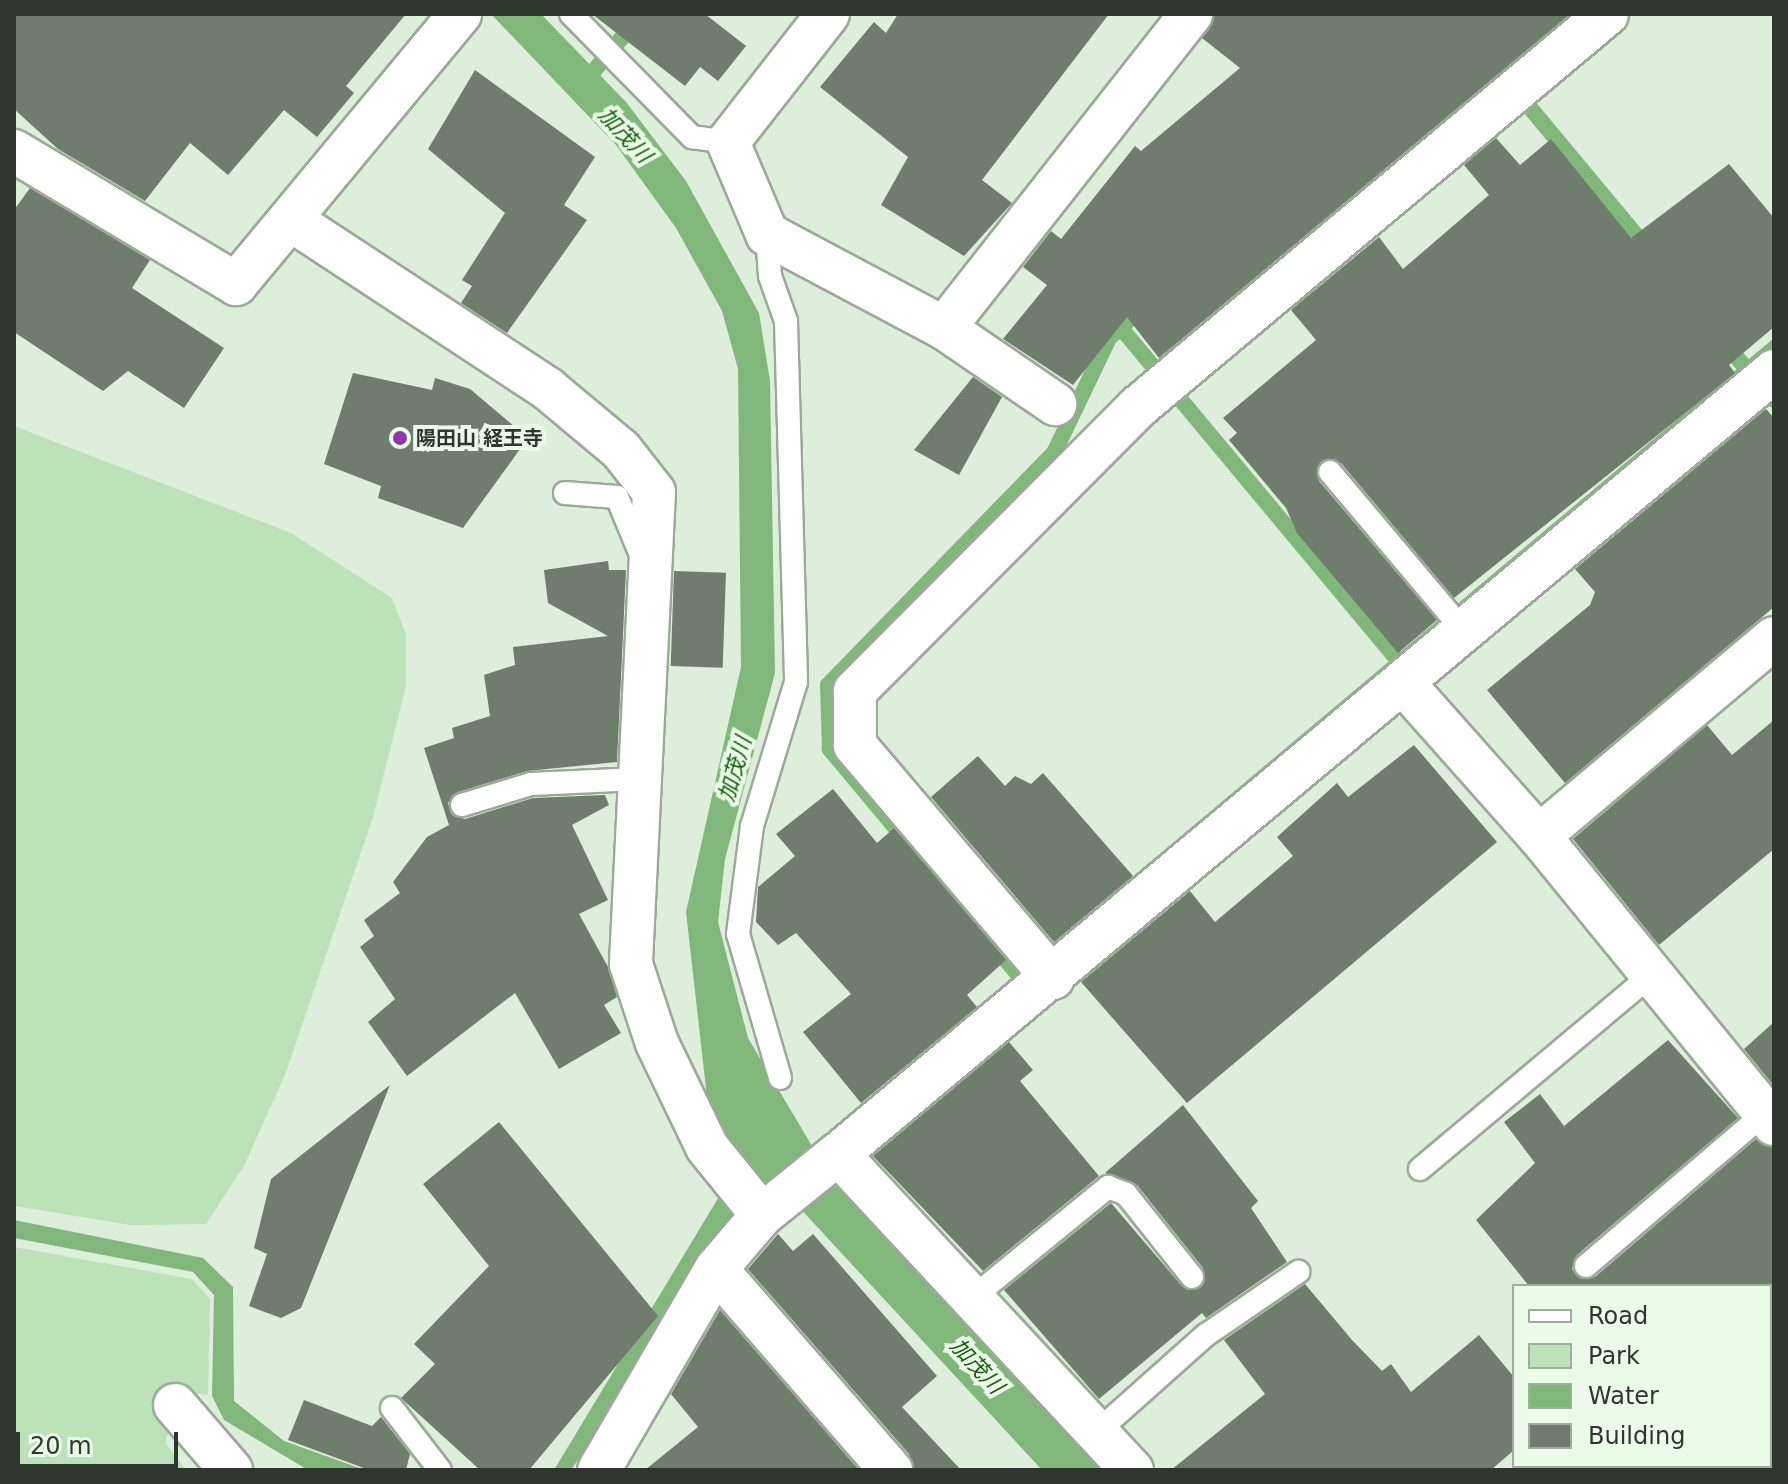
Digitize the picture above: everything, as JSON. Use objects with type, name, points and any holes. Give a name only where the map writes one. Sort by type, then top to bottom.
[{"type":"street","points":[[14,151],[236,284],[460,14]]},
{"type":"street","points":[[828,14],[728,142],[767,234],[944,328],[1055,404]]},
{"type":"street","points":[[944,328],[1191,14]]},
{"type":"street","points":[[1053,978],[855,745],[855,691],[1138,407],[1607,14]]},
{"type":"street","points":[[291,220],[548,389],[621,450],[654,492],[646,567],[631,964],[657,1043],[707,1147],[771,1207]]},
{"type":"street","points":[[599,1470],[716,1269],[771,1207],[1053,978],[1774,371]]},
{"type":"street","points":[[1539,836],[1774,638]]},
{"type":"street","points":[[1403,683],[1539,836],[1770,1118]]},
{"type":"street","points":[[834,1158],[972,1298],[1132,1470]]},
{"type":"street","points":[[716,1269],[891,1470]]},
{"type":"street","points":[[175,1405],[231,1470]]},
{"type":"lane","points":[[571,14],[692,137],[728,142]]},
{"type":"lane","points":[[767,234],[770,276],[786,321],[796,682],[752,826],[738,934],[780,1078]]},
{"type":"lane","points":[[1330,472],[1463,630]]},
{"type":"lane","points":[[565,493],[617,497],[626,504],[646,567]]},
{"type":"lane","points":[[462,805],[531,784],[639,779]]},
{"type":"lane","points":[[1420,1169],[1652,974]]},
{"type":"lane","points":[[1586,1266],[1770,1118]]},
{"type":"lane","points":[[972,1298],[1108,1187],[1126,1194],[1192,1277]]},
{"type":"lane","points":[[1097,1432],[1206,1335],[1298,1272]]},
{"type":"lane","points":[[392,1408],[440,1470]]},
{"type":"green space","points":[[14,426],[291,533],[392,598],[406,635],[406,686],[373,817],[285,1075],[244,1166],[206,1224],[130,1225],[14,1206]]},
{"type":"green space","points":[[14,1247],[192,1279],[210,1299],[208,1395],[174,1391],[166,1444],[186,1470],[14,1470]]},
{"type":"water","name":"加茂川","points":[[491,14],[541,14],[626,102],[686,181],[759,313],[770,381],[775,673],[725,859],[718,922],[748,1038],[812,1146],[1774,338],[1774,359],[834,1181],[1111,1470],[1042,1470],[797,1205],[762,1185],[571,1470],[554,1470],[740,1162],[707,1097],[686,912],[741,667],[738,369],[722,311],[676,228],[616,145]]},
{"type":"water","points":[[14,1220],[203,1258],[233,1287],[234,1401],[284,1441],[365,1470],[308,1470],[224,1420],[212,1396],[214,1295],[193,1272],[14,1238]]},
{"type":"building","points":[[14,14],[406,14],[346,86],[354,93],[317,137],[284,110],[228,175],[190,143],[145,201],[58,149],[14,109]]},
{"type":"building","points":[[592,14],[705,14],[746,46],[718,81],[700,67],[685,86]]},
{"type":"building","points":[[898,14],[1109,14],[982,180],[1012,203],[964,256],[881,205],[908,157],[820,87],[874,22],[886,33]]},
{"type":"building","points":[[1214,14],[1570,14],[1159,358],[1127,317],[1073,385],[1003,339],[1047,285],[1023,267],[1051,231],[1061,239],[1135,146],[1141,151],[1240,68],[1202,38]]},
{"type":"building","points":[[475,70],[595,157],[564,205],[587,220],[507,333],[461,303],[472,286],[462,280],[505,213],[428,149]]},
{"type":"building","points":[[1496,138],[1520,165],[1551,139],[1631,238],[1729,164],[1774,218],[1774,327],[1729,365],[1735,373],[1454,598],[1341,463],[1320,462],[1319,481],[1437,620],[1398,653],[1297,533],[1286,508],[1229,440],[1237,433],[1223,418],[1316,340],[1291,310],[1379,237],[1403,269],[1489,195],[1464,165]]},
{"type":"building","points":[[30,188],[150,260],[132,288],[224,348],[184,408],[128,371],[103,391],[14,332],[14,210]]},
{"type":"building","points":[[353,373],[432,390],[435,378],[470,389],[528,438],[463,528],[378,498],[381,486],[324,464]]},
{"type":"building","points":[[973,377],[1002,397],[959,475],[914,450]]},
{"type":"building","points":[[1766,409],[1774,418],[1774,607],[1565,783],[1487,690],[1590,605],[1595,592],[1575,569]]},
{"type":"building","points":[[608,561],[609,570],[626,570],[617,762],[527,771],[458,792],[448,803],[452,815],[465,819],[533,798],[605,795],[609,805],[572,825],[608,900],[579,914],[608,967],[617,997],[604,1005],[621,1033],[559,1069],[515,993],[407,1076],[368,1022],[395,999],[360,947],[374,936],[364,920],[400,893],[393,882],[427,837],[449,825],[424,748],[454,738],[452,728],[490,716],[484,675],[515,665],[513,647],[608,636],[548,603],[544,570]]},
{"type":"building","points":[[674,571],[726,573],[723,668],[671,666]]},
{"type":"building","points":[[1774,720],[1774,849],[1659,945],[1573,839],[1707,725],[1732,755]]},
{"type":"building","points":[[1414,745],[1497,842],[1187,1103],[1081,982],[1190,891],[1215,922],[1293,856],[1277,837],[1337,783],[1348,797]]},
{"type":"building","points":[[978,756],[1005,786],[1015,776],[1031,784],[1043,773],[1133,876],[1054,942],[931,797]]},
{"type":"building","points":[[833,789],[877,843],[894,828],[1006,960],[967,995],[977,1007],[861,1103],[803,1032],[851,994],[796,933],[778,945],[756,922],[758,887],[795,856],[776,834]]},
{"type":"building","points":[[1774,1022],[1774,1086],[1744,1049]]},
{"type":"building","points":[[1668,1040],[1738,1118],[1577,1255],[1572,1269],[1582,1279],[1595,1277],[1756,1139],[1774,1147],[1774,1286],[1527,1284],[1476,1220],[1535,1163],[1504,1122],[1540,1094],[1564,1126]]},
{"type":"building","points":[[1009,1042],[1033,1070],[1020,1081],[1099,1176],[983,1271],[873,1156]]},
{"type":"building","points":[[390,1085],[301,1308],[281,1318],[249,1306],[267,1254],[254,1248],[271,1179]]},
{"type":"building","points":[[1183,1105],[1258,1201],[1251,1208],[1287,1262],[1206,1318],[1202,1313],[1099,1399],[1004,1290],[1111,1203],[1182,1286],[1201,1287],[1203,1268],[1137,1185],[1105,1173]]},
{"type":"building","points":[[499,1122],[658,1316],[529,1470],[480,1470],[401,1398],[435,1364],[414,1344],[489,1266],[423,1184]]},
{"type":"building","points":[[778,1234],[793,1251],[813,1234],[937,1376],[902,1407],[961,1470],[914,1470],[909,1454],[748,1269]]},
{"type":"building","points":[[1305,1284],[1382,1371],[1391,1364],[1411,1392],[1479,1335],[1512,1375],[1512,1452],[1491,1470],[1171,1470],[1265,1394],[1224,1340]]},
{"type":"building","points":[[720,1310],[859,1470],[645,1470],[698,1427],[671,1394]]},
{"type":"building","points":[[304,1400],[372,1426],[381,1417],[410,1454],[406,1470],[369,1470],[288,1440]]},
{"type":"waterway","points":[[581,86],[642,14]]},
{"type":"waterway","points":[[1516,91],[1650,252]]},
{"type":"waterway","points":[[1022,979],[830,749],[828,685],[1054,453],[1109,338],[1145,306]]},
{"type":"waterway","points":[[1121,328],[1399,662]]},
{"type":"waterway","points":[[1725,344],[1774,400]]},
{"type":"place","name":"陽田山 経王寺","points":[[400,438]]}]
